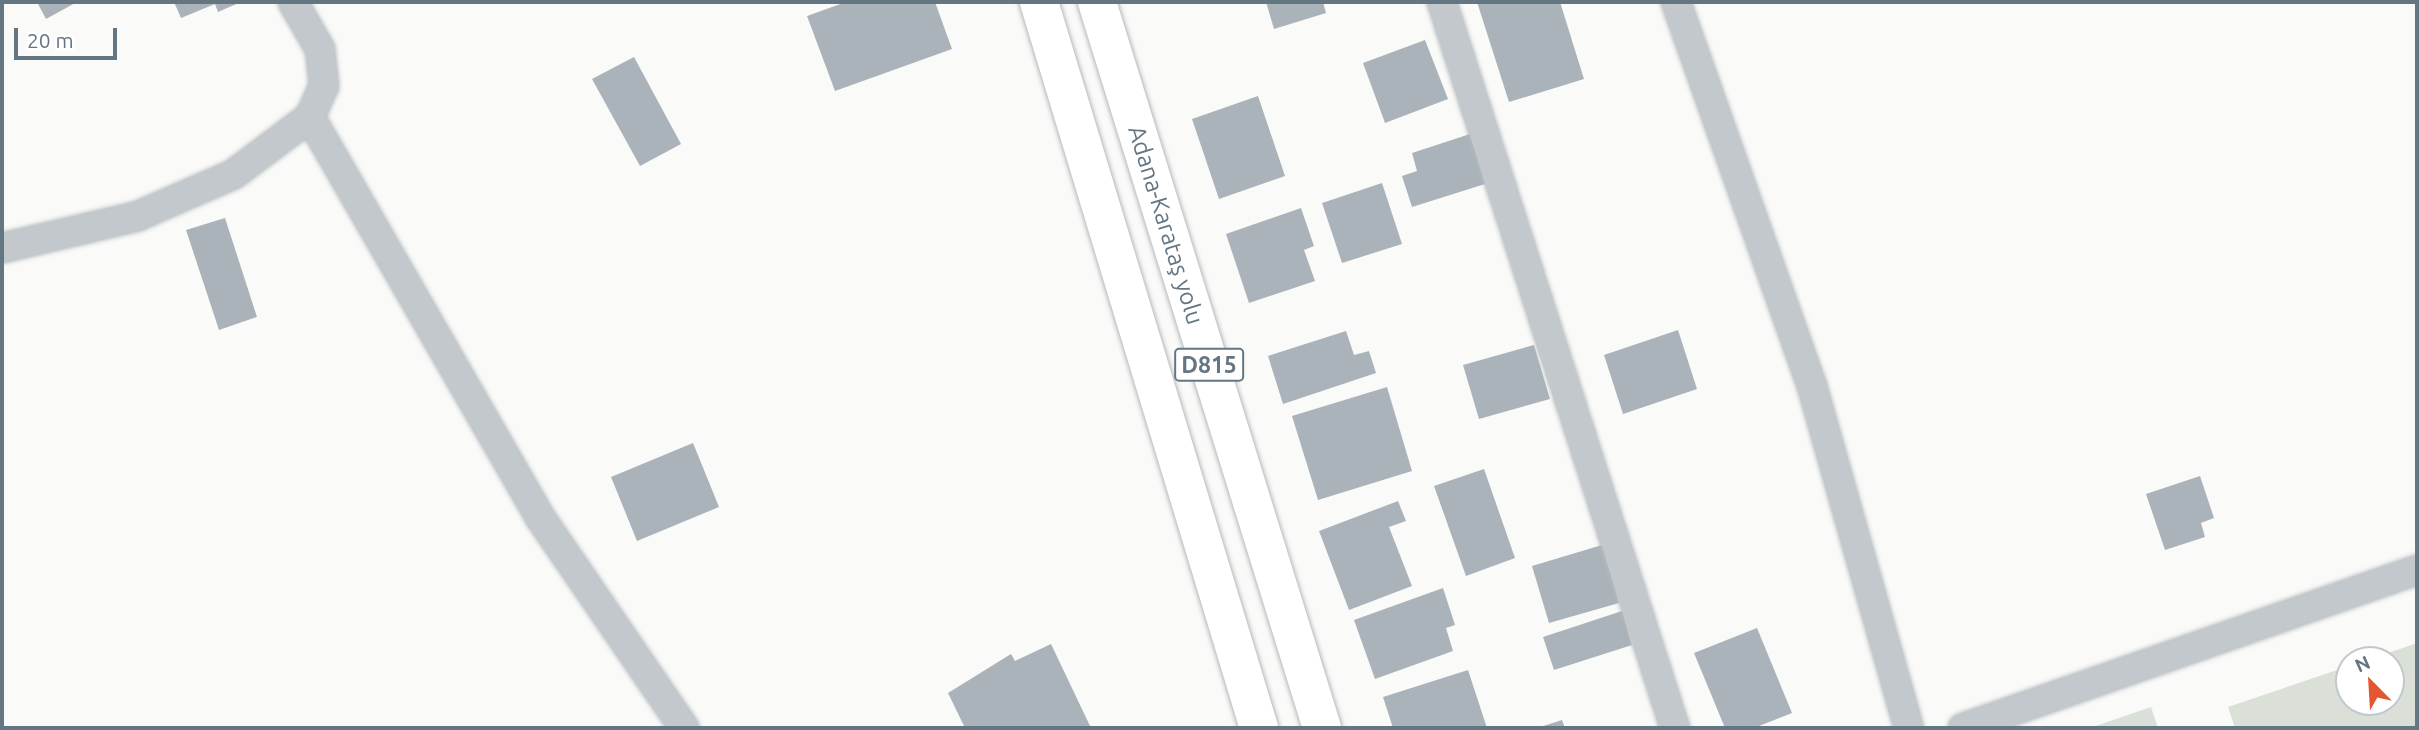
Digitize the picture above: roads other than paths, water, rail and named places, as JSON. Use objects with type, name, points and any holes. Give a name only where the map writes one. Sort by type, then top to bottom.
[{"type":"main road","name":"D815","points":[[1039,2],[1259,728]]},
{"type":"main road","name":"Adana-Karataş yolu","points":[[1097,2],[1322,728]]},
{"type":"street","points":[[2,247],[138,216],[234,174],[310,117],[324,86],[320,49],[293,2]]},
{"type":"street","points":[[1442,2],[1675,728]]},
{"type":"street","points":[[1676,2],[1812,386],[1909,728]]},
{"type":"street","points":[[310,117],[539,516],[684,728]]},
{"type":"street","points":[[1963,728],[2417,570]]}]
